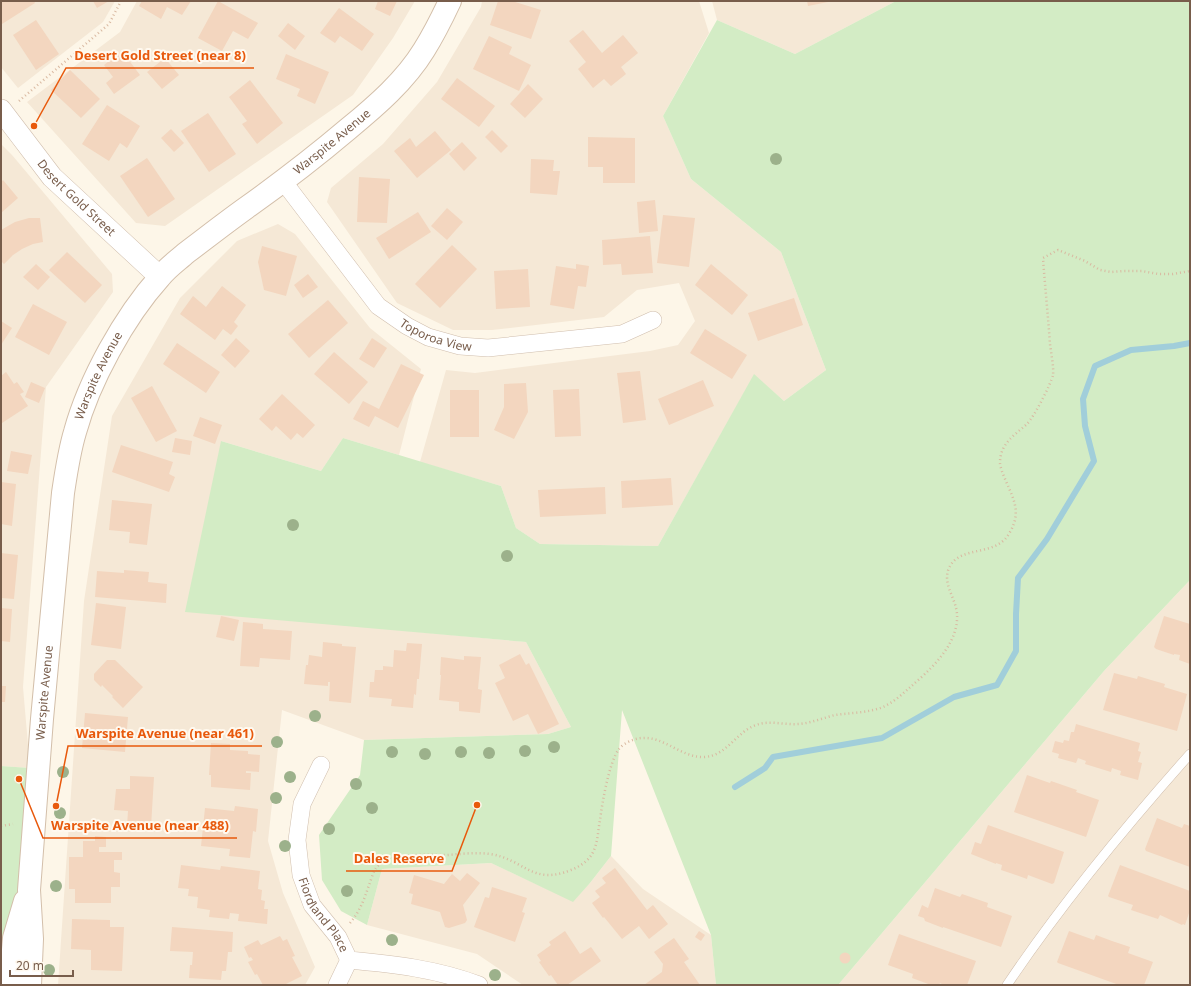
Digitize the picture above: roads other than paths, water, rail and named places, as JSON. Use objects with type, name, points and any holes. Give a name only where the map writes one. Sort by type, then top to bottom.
[{"type":"main road","name":"Warspite Avenue","points":[[30,985],[32,939],[29,890],[42,719],[63,493],[68,458],[83,407],[98,372],[117,337],[136,308],[160,277],[214,231],[283,181],[374,107],[400,80],[424,51],[450,1]]},
{"type":"main road","name":"Warspite Avenue","points":[[10,985],[14,938],[29,890]]},
{"type":"street","name":"Desert Gold Street","points":[[2,112],[52,177],[160,277]]},
{"type":"street","name":"Toporoa View","points":[[283,181],[378,306],[407,326],[428,337],[460,346],[488,348],[622,334],[653,320]]},
{"type":"street","name":"Fiordland Place","points":[[321,765],[302,804],[297,840],[301,874],[312,904],[338,938],[349,960],[422,969],[458,977],[478,985]]},
{"type":"street","points":[[337,985],[349,960]]},
{"type":"lane","points":[[1007,985],[1033,946],[1075,890],[1190,754]]},
{"type":"waterway","points":[[735,787],[765,768],[773,757],[882,738],[954,697],[997,685],[1016,651],[1018,578],[1047,539],[1094,461],[1085,426],[1083,399],[1095,366],[1131,350],[1190,343]]},
{"type":"place","name":"Desert Gold Street (near 8)","points":[[34,126]]},
{"type":"place","name":"Warspite Avenue (near 488)","points":[[19,779]]},
{"type":"place","name":"Dales Reserve","points":[[477,805]]},
{"type":"place","name":"Warspite Avenue (near 461)","points":[[56,806]]}]
